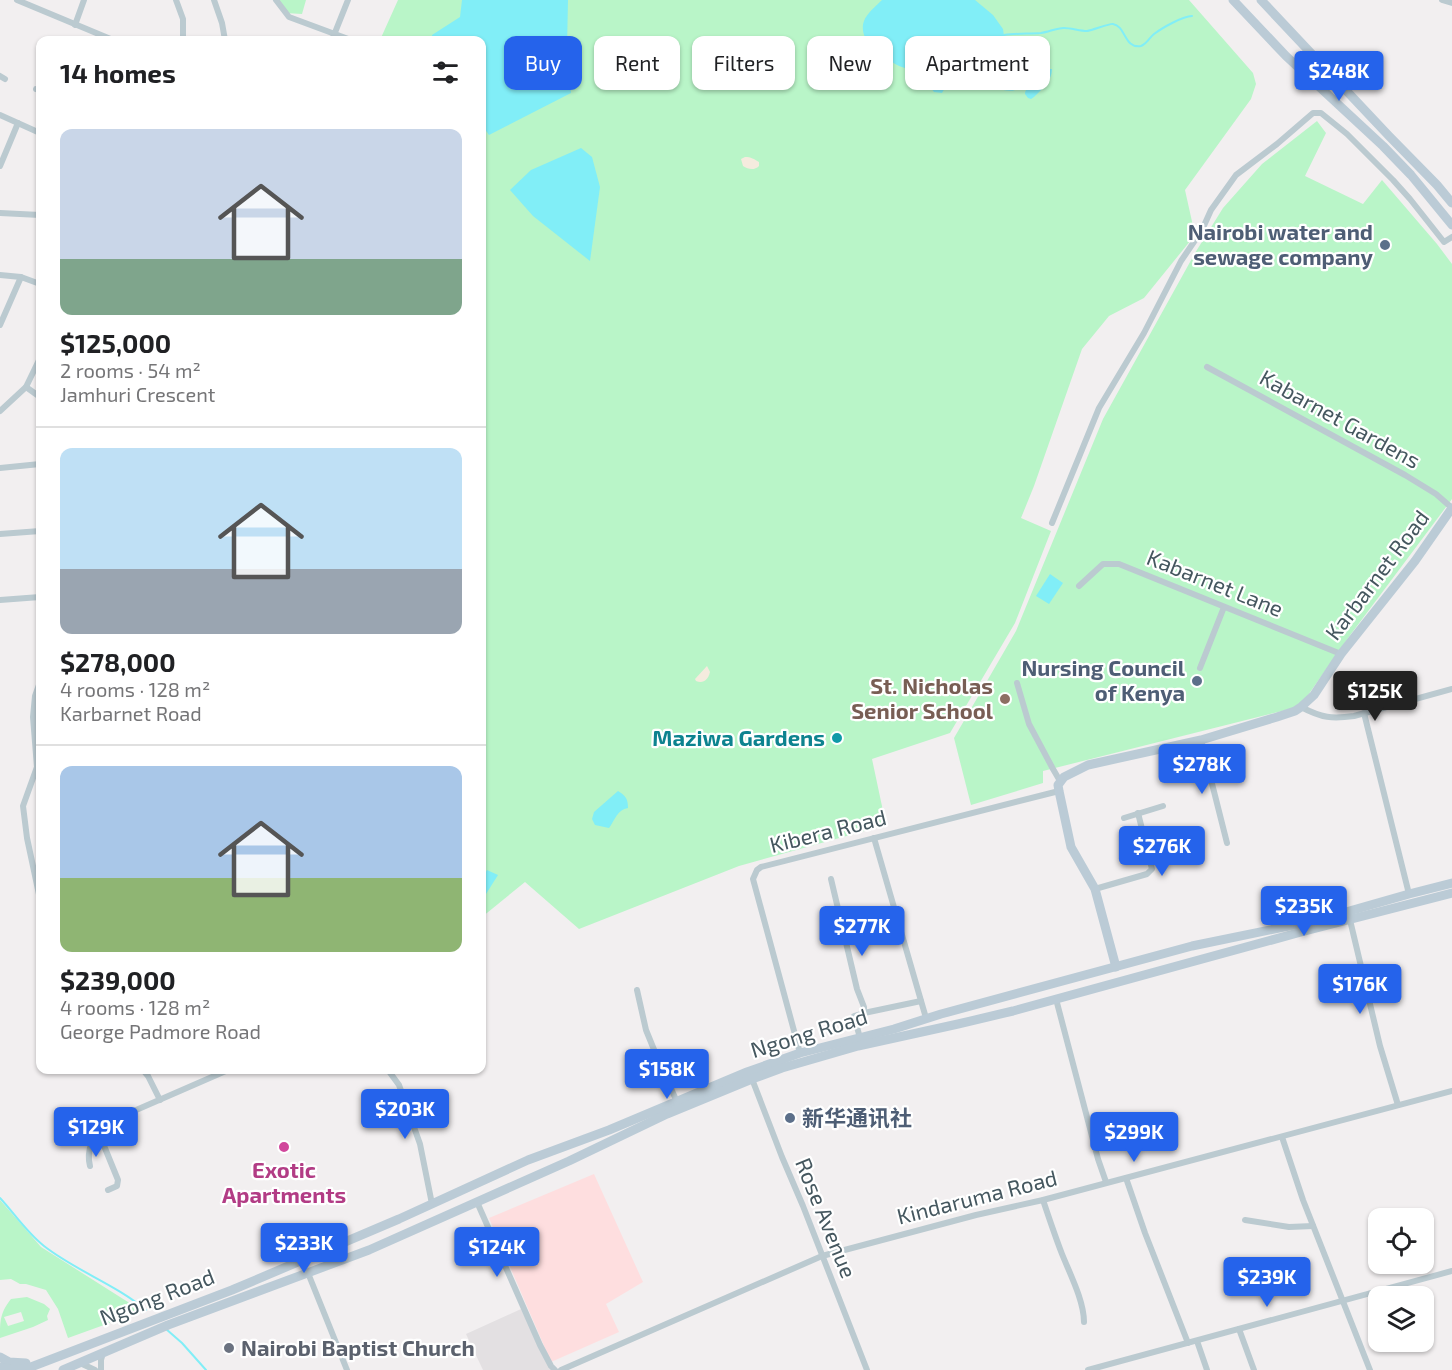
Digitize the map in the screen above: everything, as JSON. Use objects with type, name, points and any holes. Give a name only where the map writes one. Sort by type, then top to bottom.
[{"type":"main road","points":[[1261,0],[1452,203]]},
{"type":"main road","points":[[1234,1],[1286,56],[1390,153],[1452,225]]},
{"type":"main road","points":[[1437,185],[1452,196]]},
{"type":"main road","name":"Karbarnet Road","points":[[1059,786],[1070,774],[1088,765],[1201,740],[1277,717],[1301,707],[1314,695],[1341,654],[1415,561],[1452,508]]},
{"type":"main road","points":[[1059,786],[1071,847],[1095,889],[1116,966]]},
{"type":"main road","name":"Ngong Road","points":[[0,1367],[23,1369],[232,1290],[399,1219],[528,1160],[609,1130],[747,1072],[801,1053],[1192,946],[1318,920],[1452,883]]},
{"type":"main road","name":"Ngong Road","points":[[63,1370],[168,1325],[407,1233],[667,1114],[782,1068],[858,1046],[1013,1011],[1452,893]]},
{"type":"main road","points":[[1192,946],[1201,954],[1200,959],[1196,962]]},
{"type":"main road","points":[[1011,995],[1004,1003],[1006,1009],[1013,1011]]},
{"type":"main road","points":[[515,1167],[527,1170],[529,1175],[526,1180]]},
{"type":"main road","points":[[399,1219],[394,1224],[394,1230],[407,1233]]},
{"type":"main road","points":[[0,1357],[14,1363],[40,1362]]},
{"type":"street","points":[[17,0],[101,36]]},
{"type":"street","points":[[75,25],[84,0]]},
{"type":"street","points":[[176,0],[183,19],[183,36]]},
{"type":"street","points":[[214,0],[224,36]]},
{"type":"street","points":[[276,0],[290,17],[331,36]]},
{"type":"street","points":[[333,36],[348,0]]},
{"type":"street","points":[[1442,0],[1452,3]]},
{"type":"street","points":[[1052,523],[1099,408],[1144,333],[1181,261],[1202,230],[1211,210],[1236,175],[1313,113],[1321,112],[1347,134],[1398,186],[1444,242],[1452,237]]},
{"type":"street","points":[[0,115],[36,131]]},
{"type":"street","points":[[0,166],[18,123]]},
{"type":"street","points":[[0,213],[36,215]]},
{"type":"street","points":[[0,275],[36,283]]},
{"type":"street","points":[[0,325],[21,278]]},
{"type":"street","points":[[0,411],[26,387],[36,366]]},
{"type":"street","name":"Kabarnet Gardens","points":[[1207,367],[1405,475],[1436,494],[1452,508]]},
{"type":"street","points":[[26,387],[36,394]]},
{"type":"street","points":[[0,468],[36,464]]},
{"type":"street","points":[[0,534],[36,531]]},
{"type":"street","name":"Kabarnet Lane","points":[[1079,586],[1103,564],[1119,564],[1341,654]]},
{"type":"street","points":[[0,600],[36,597]]},
{"type":"street","points":[[1200,668],[1224,607]]},
{"type":"street","points":[[1017,683],[1031,728],[1059,786]]},
{"type":"street","points":[[1301,707],[1315,714],[1332,718],[1364,713],[1452,689]]},
{"type":"street","points":[[36,693],[33,717],[36,754]]},
{"type":"street","points":[[1364,713],[1409,894]]},
{"type":"street","points":[[1201,740],[1227,843]]},
{"type":"street","points":[[36,770],[23,806],[36,880]]},
{"type":"street","name":"Kibera Road","points":[[801,1053],[753,879],[754,874],[761,867],[1059,786]]},
{"type":"street","points":[[1124,818],[1163,806]]},
{"type":"street","points":[[1095,889],[1147,874],[1152,869],[1138,813]]},
{"type":"street","points":[[874,838],[926,1018]]},
{"type":"street","points":[[831,879],[864,1013]]},
{"type":"street","points":[[1350,920],[1380,1046],[1398,1105]]},
{"type":"street","points":[[637,990],[646,1030],[677,1102]]},
{"type":"street","points":[[1056,999],[1106,1182]]},
{"type":"street","points":[[860,1038],[854,1016],[921,1001]]},
{"type":"street","points":[[146,1074],[160,1100]]},
{"type":"street","points":[[90,1166],[88,1153],[98,1131],[104,1124],[219,1074]]},
{"type":"street","points":[[391,1074],[399,1085],[420,1144],[432,1204]]},
{"type":"street","name":"Rose Avenue","points":[[752,1079],[867,1370]]},
{"type":"street","name":"Kindaruma Road","points":[[561,1370],[822,1256],[1043,1200],[1452,1091]]},
{"type":"street","points":[[98,1131],[118,1180],[117,1186],[108,1190]]},
{"type":"street","points":[[1282,1137],[1313,1226],[1370,1370]]},
{"type":"street","points":[[1126,1178],[1144,1233],[1188,1343]]},
{"type":"street","points":[[1043,1200],[1077,1293],[1084,1322]]},
{"type":"street","points":[[477,1202],[540,1345],[555,1370]]},
{"type":"street","points":[[1245,1220],[1288,1227],[1313,1226]]},
{"type":"street","points":[[1088,1370],[1452,1270]]},
{"type":"street","points":[[308,1273],[347,1370]]},
{"type":"street","points":[[1239,1329],[1254,1370]]},
{"type":"street","points":[[1197,1341],[1207,1370]]},
{"type":"street","points":[[101,1370],[103,1353]]},
{"type":"street","points":[[80,1363],[95,1370]]},
{"type":"shaded area","points":[[594,1174],[643,1282],[606,1304],[619,1332],[551,1362],[489,1218]]},
{"type":"shaded area","points":[[521,1309],[551,1370],[483,1370],[466,1334]]},
{"type":"green space","points":[[276,0],[306,0],[302,14],[285,13]]},
{"type":"green space","points":[[398,0],[1189,0],[1253,73],[1256,84],[1251,99],[1185,190],[1195,235],[1144,298],[1109,316],[1082,349],[1021,518],[1051,531],[1015,623],[950,733],[872,759],[886,825],[739,866],[579,929],[525,882],[486,914],[486,36],[382,36]]},
{"type":"green space","points":[[1317,121],[1326,133],[1305,176],[1363,204],[1382,180],[1452,264],[1452,499],[1306,698],[1294,708],[1043,771],[1043,783],[971,805],[954,738],[1016,631],[1103,419],[1195,253],[1223,208],[1262,164]]},
{"type":"green space","points":[[0,1200],[41,1247],[139,1309],[140,1312],[68,1338],[58,1309],[46,1290],[20,1284],[11,1279],[0,1280]]},
{"type":"green space","points":[[27,1297],[44,1304],[50,1309],[48,1320],[0,1338],[1,1317],[11,1299]],"holes":[[[21,1312],[24,1321],[8,1326],[4,1317]]]},
{"type":"sand","points":[[745,157],[759,162],[759,166],[751,169],[743,166],[741,159]]},
{"type":"sand","points":[[707,666],[710,672],[707,679],[703,682],[696,681],[695,679]]},
{"type":"water","points":[[462,0],[568,0],[567,36],[504,36],[504,90],[571,90],[571,93],[489,135],[486,131],[486,36],[432,35],[460,17]]},
{"type":"water","points":[[882,0],[975,0],[993,15],[1003,29],[1004,36],[905,36],[905,68],[893,62],[893,36],[864,36],[863,24]]},
{"type":"water","points":[[932,90],[944,90],[942,93]]},
{"type":"water","points":[[1027,90],[1040,90],[1031,99],[1025,94]]},
{"type":"water","points":[[581,148],[592,157],[600,187],[590,261],[533,216],[510,190],[531,170]]},
{"type":"water","points":[[1050,574],[1063,583],[1049,604],[1036,596]]},
{"type":"water","points":[[618,791],[626,798],[628,808],[619,813],[609,828],[595,825],[592,819],[594,812]]},
{"type":"water","points":[[487,870],[498,875],[486,894]]},
{"type":"waterway","points":[[1004,35],[1041,33],[1064,28],[1087,31],[1113,24],[1120,29],[1131,44],[1141,46],[1162,29],[1178,20],[1192,16]]},
{"type":"waterway","points":[[0,1198],[44,1246],[146,1310]]},
{"type":"waterway","points":[[166,1329],[206,1370]]},
{"type":"place","name":"Nairobi water and sewage company","points":[[1385,245]]},
{"type":"place","name":"Nursing Council of Kenya","points":[[1197,681]]},
{"type":"place","name":"St. Nicholas Senior School","points":[[1005,699]]},
{"type":"place","name":"Maziwa Gardens","points":[[837,738]]},
{"type":"place","name":"新华通讯社","points":[[790,1118]]},
{"type":"place","name":"Exotic Apartments","points":[[284,1147]]},
{"type":"place","name":"Nairobi Baptist Church","points":[[229,1348]]}]
